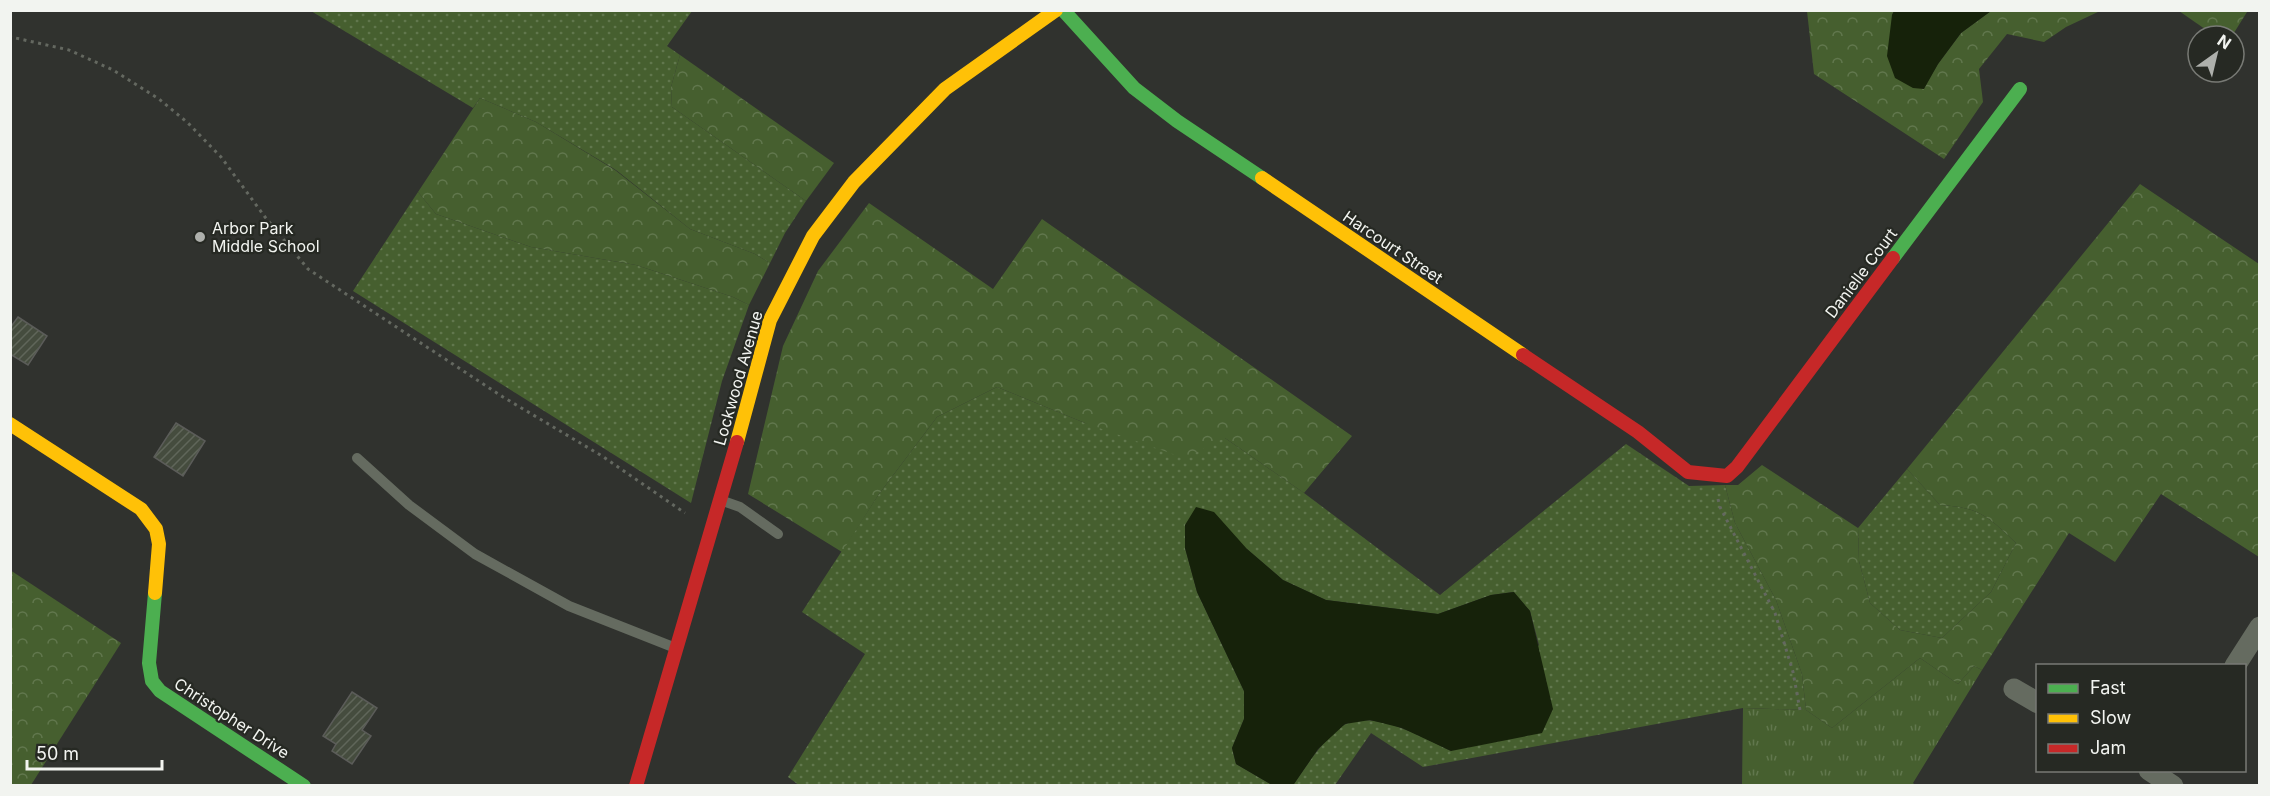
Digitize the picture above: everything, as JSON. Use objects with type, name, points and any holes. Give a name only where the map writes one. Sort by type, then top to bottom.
[{"type":"street","name":"Lockwood Avenue","points":[[636,786],[770,320],[813,236],[854,182],[945,89],[1056,10]]},
{"type":"street","name":"Harcourt Street","points":[[1063,10],[1134,88],[1177,122],[1638,432],[1688,472],[1727,476]]},
{"type":"street","name":"Danielle Court","points":[[1727,476],[1737,467],[2020,89]]},
{"type":"street","name":"Christopher Drive","points":[[10,424],[141,509],[156,529],[159,544],[149,663],[152,681],[160,691],[304,786]]},
{"type":"street","points":[[2236,664],[2259,627]]},
{"type":"street","points":[[2014,689],[2036,703]]},
{"type":"lane","points":[[357,458],[409,506],[475,554],[569,606],[676,649]]},
{"type":"lane","points":[[720,500],[740,507],[778,534]]},
{"type":"path","points":[[10,35],[69,50],[113,70],[159,99],[188,123],[221,157],[265,217],[308,269],[503,397],[602,456],[685,513]]},
{"type":"path","points":[[1712,474],[1720,507],[1775,614],[1793,672],[1800,710]]},
{"type":"green space","points":[[2245,10],[2247,12],[2240,24],[2198,24],[2179,11]]},
{"type":"green space","points":[[311,11],[692,11],[667,46],[680,55],[671,87],[672,107],[806,201],[785,233],[770,263],[755,254],[690,229],[616,170],[536,122],[480,98],[473,108]]},
{"type":"green space","points":[[1807,11],[1894,11],[1892,15],[1923,89],[1961,33],[1991,11],[2100,11],[2066,27],[2044,42],[2007,34],[1979,69],[1983,102],[1944,159],[1814,74]]},
{"type":"green space","points":[[680,55],[834,163],[806,201],[672,107],[671,87]]},
{"type":"green space","points":[[480,98],[536,122],[615,170],[690,229],[755,254],[770,263],[749,305],[733,297],[636,265],[531,247],[436,214],[418,192]]},
{"type":"green space","points":[[2140,184],[2259,264],[2259,557],[2161,494],[2115,562],[2069,533],[1982,670],[1974,666],[1958,684],[1920,658],[1832,728],[1806,710],[1802,674],[1776,600],[1735,523],[1725,485],[1738,485],[1762,465],[1858,528],[1859,561],[1870,603],[1900,630],[1942,638],[1991,592],[2016,543],[1998,526],[1974,511],[1940,505],[1907,469]]},
{"type":"green space","points":[[418,192],[436,214],[531,247],[636,265],[733,297],[749,305],[722,381],[691,503],[353,291]]},
{"type":"green space","points":[[869,203],[993,289],[1042,219],[1352,436],[1304,493],[1225,438],[1184,458],[1085,423],[997,387],[937,417],[879,494],[842,552],[748,494],[783,346],[818,271]]},
{"type":"green space","points":[[997,387],[1085,423],[1225,438],[1304,493],[1440,595],[1626,444],[1689,486],[1725,485],[1735,523],[1776,600],[1802,674],[1806,710],[1743,708],[1423,767],[1371,733],[1335,785],[1277,785],[1294,784],[1332,734],[1346,724],[1358,721],[1371,720],[1400,727],[1451,751],[1539,645],[1530,611],[1513,592],[1491,595],[1438,614],[1326,600],[1283,580],[1247,549],[1185,525],[1185,548],[1197,592],[1244,691],[1244,719],[1232,748],[1236,764],[1272,785],[800,786],[788,777],[865,654],[802,612],[879,494],[937,417]]},
{"type":"green space","points":[[1907,469],[1940,505],[1965,508],[1982,515],[2016,543],[1991,592],[1942,638],[1900,630],[1870,603],[1859,561],[1858,528]]},
{"type":"green space","points":[[10,570],[121,643],[31,785],[11,785]]},
{"type":"green space","points":[[1920,658],[1958,684],[1974,666],[1982,670],[1913,783],[1915,785],[1742,785],[1743,708],[1806,710],[1832,728]]},
{"type":"shaded area","points":[[1894,10],[1991,11],[1961,33],[1938,64],[1924,89],[1913,88],[1895,78],[1887,56]]},
{"type":"shaded area","points":[[1196,507],[1214,512],[1247,549],[1283,580],[1326,600],[1438,614],[1491,595],[1514,592],[1530,611],[1553,709],[1542,733],[1451,751],[1402,728],[1370,720],[1345,724],[1318,749],[1294,784],[1272,785],[1236,764],[1232,748],[1244,719],[1244,691],[1197,592],[1185,548],[1185,525]]},
{"type":"building","points":[[18,317],[47,336],[28,365],[10,354],[10,328]]},
{"type":"building","points":[[176,423],[205,441],[183,476],[154,457]]},
{"type":"building","points":[[352,692],[377,708],[362,730],[371,736],[352,764],[332,751],[336,744],[323,736]]},
{"type":"traffic: fast","points":[[1063,10],[1134,88],[1177,121],[1262,178]]},
{"type":"traffic: fast","points":[[1893,258],[2020,89]]},
{"type":"traffic: fast","points":[[155,593],[149,663],[152,681],[160,691],[304,786]]},
{"type":"traffic: slow","points":[[737,442],[770,320],[813,236],[854,182],[945,89],[1056,10]]},
{"type":"traffic: slow","points":[[1262,178],[1523,355]]},
{"type":"traffic: slow","points":[[10,424],[141,509],[156,529],[159,544],[155,593]]},
{"type":"traffic: jam","points":[[1523,355],[1638,432],[1688,472],[1727,476],[1737,467],[1893,258]]},
{"type":"traffic: jam","points":[[636,786],[737,442]]},
{"type":"place","name":"Arbor Park Middle School","points":[[200,237]]}]
